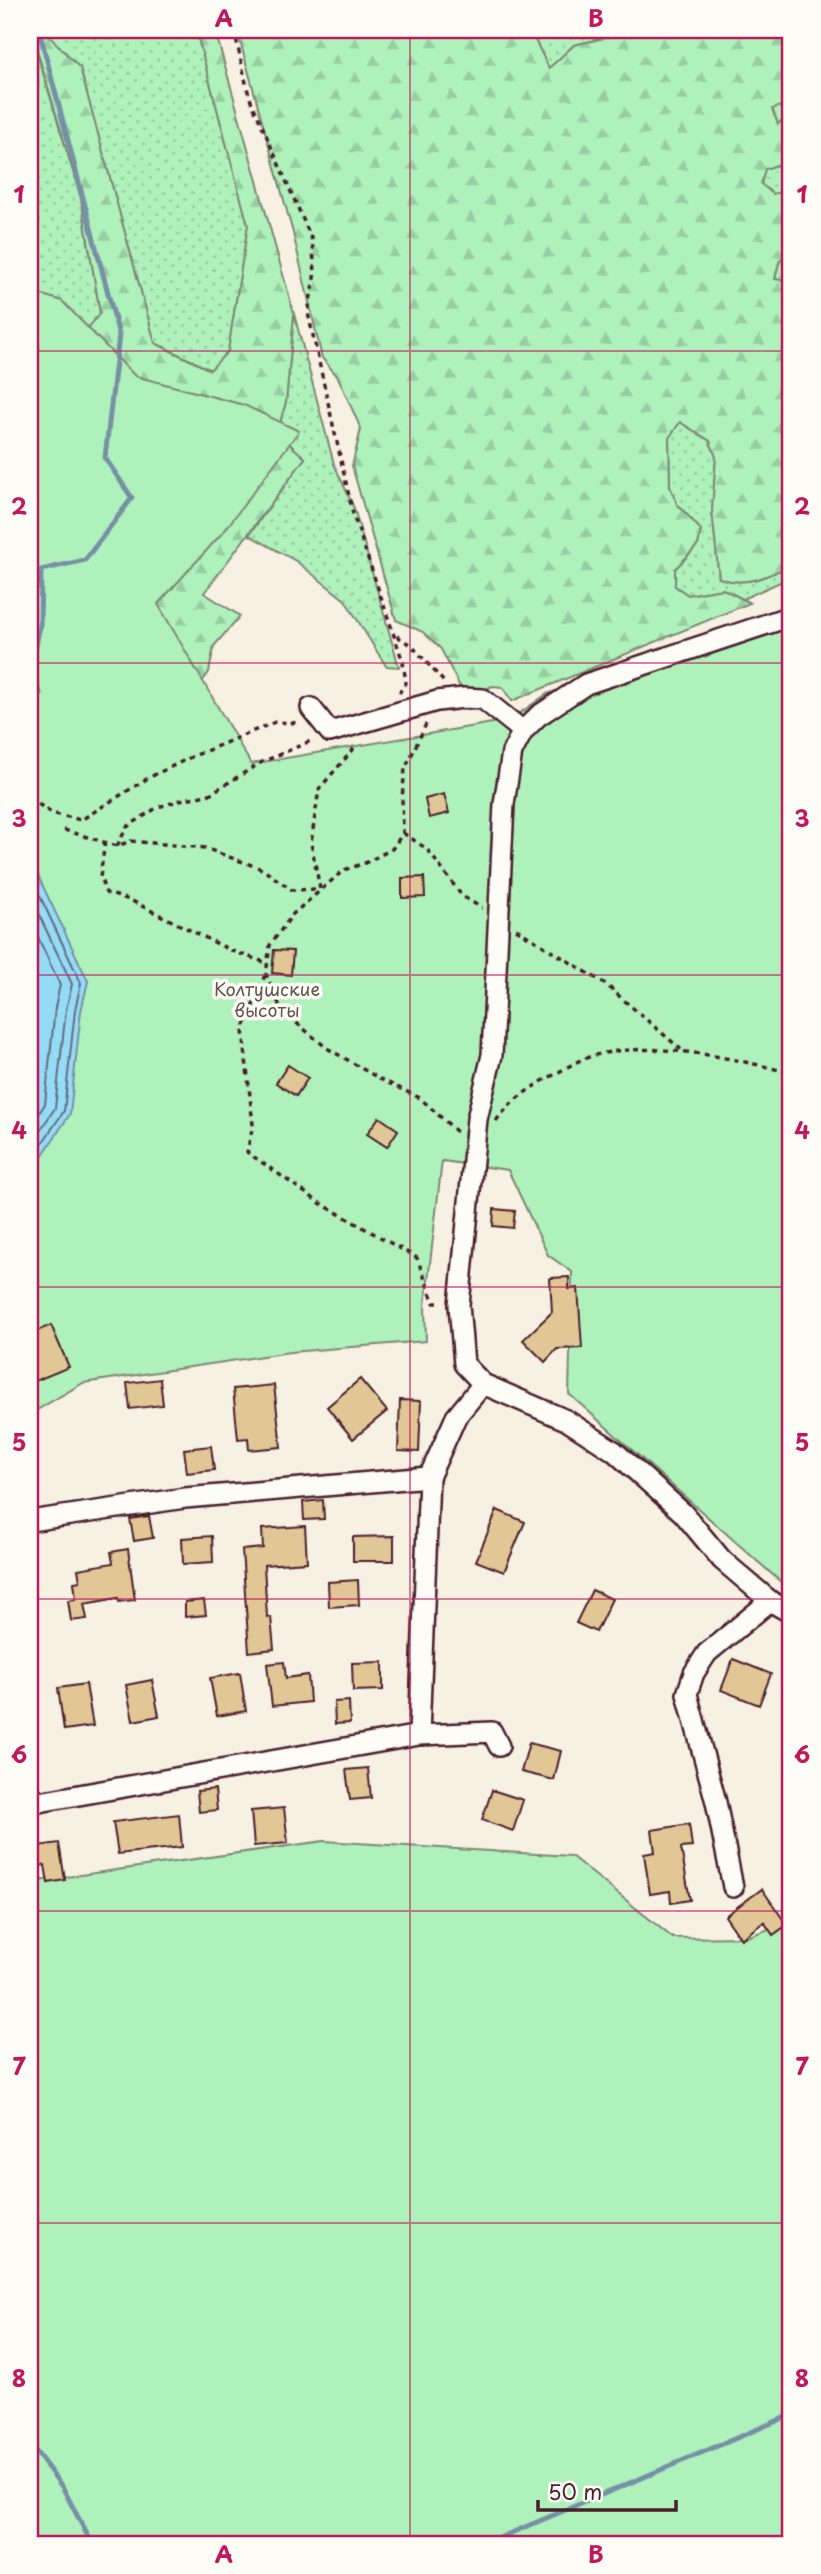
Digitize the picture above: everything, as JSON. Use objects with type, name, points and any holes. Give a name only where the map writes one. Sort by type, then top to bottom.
[{"type":"street","points":[[784,619],[586,684],[538,716],[523,731],[512,752],[504,804],[492,1055],[477,1119],[460,1306],[464,1364],[483,1384],[566,1420],[614,1451],[683,1513],[722,1560],[770,1601],[791,1613]]},
{"type":"street","points":[[321,721],[378,720],[457,699],[483,699],[523,731]]},
{"type":"street","points":[[419,1734],[429,1476],[456,1417],[483,1384]]},
{"type":"street","points":[[30,1521],[185,1498],[429,1476]]},
{"type":"street","points":[[733,1888],[716,1802],[687,1694],[694,1672],[707,1653],[770,1601]]},
{"type":"street","points":[[30,1794],[40,1802],[419,1734],[492,1732],[499,1746]]},
{"type":"path","points":[[234,30],[249,96],[312,240],[315,272],[308,313],[353,514],[404,662],[406,683],[319,789],[311,843],[320,889]]},
{"type":"path","points":[[396,635],[428,662],[457,699]]},
{"type":"path","points":[[427,705],[428,721],[405,769],[403,833],[392,849],[344,870],[320,889],[293,914],[270,945],[266,974],[243,1030],[253,1125],[247,1152],[320,1203],[417,1258],[434,1303],[460,1306]]},
{"type":"path","points":[[30,798],[51,813],[81,820],[148,778],[275,722],[321,721]]},
{"type":"path","points":[[117,846],[127,827],[158,807],[208,795],[321,721]]},
{"type":"path","points":[[64,830],[117,846],[131,841],[205,848],[262,869],[292,890],[320,889]]},
{"type":"path","points":[[403,833],[427,849],[462,896],[604,983],[686,1053]]},
{"type":"path","points":[[105,842],[100,877],[106,893],[131,900],[232,951],[267,963]]},
{"type":"path","points":[[266,974],[282,1011],[327,1048],[380,1079],[420,1098],[474,1150]]},
{"type":"path","points":[[495,1123],[508,1104],[533,1086],[584,1059],[629,1049],[742,1060],[791,1073]]},
{"type":"green space","points":[[30,30],[81,198],[100,313],[87,331],[30,323]]},
{"type":"green space","points":[[31,30],[43,30],[80,68],[155,343],[210,370],[228,351],[248,225],[196,30],[215,30],[294,314],[286,402],[277,433],[305,458],[204,593],[240,616],[214,646],[209,672],[182,710],[30,323],[86,331],[100,313],[81,198]]},
{"type":"green space","points":[[43,30],[196,30],[248,225],[228,351],[211,370],[155,343],[80,68]]},
{"type":"green space","points":[[237,30],[530,30],[549,68],[574,45],[627,33],[628,30],[780,30],[791,43],[791,99],[787,104],[772,109],[778,124],[791,113],[791,176],[780,164],[765,169],[761,184],[773,194],[791,189],[791,249],[779,262],[775,279],[791,282],[791,565],[747,581],[719,578],[712,510],[716,457],[710,441],[680,422],[669,438],[670,487],[677,504],[701,530],[698,545],[675,569],[675,586],[688,595],[723,589],[750,603],[512,701],[502,687],[493,686],[477,693],[461,689],[441,649],[423,632],[396,620],[352,466],[361,429],[338,377],[322,358],[293,233]]},
{"type":"green space","points":[[530,30],[628,30],[627,33],[574,45],[549,69]]},
{"type":"green space","points":[[791,99],[791,113],[778,124],[772,108],[787,104]]},
{"type":"green space","points":[[781,164],[791,176],[791,189],[773,195],[761,185],[764,169]]},
{"type":"green space","points":[[791,249],[791,282],[775,279],[779,262]]},
{"type":"green space","name":"Колтушские высоты","points":[[30,291],[62,301],[135,376],[244,405],[299,431],[225,530],[158,604],[251,764],[510,720],[547,694],[749,627],[791,610],[791,1591],[569,1394],[572,1272],[548,1255],[508,1170],[442,1161],[425,1306],[426,1341],[290,1352],[83,1383],[30,1414]]},
{"type":"green space","points":[[294,314],[334,464],[354,508],[399,667],[386,666],[345,600],[296,561],[249,535],[305,458],[277,434],[286,402]]},
{"type":"green space","points":[[680,422],[710,441],[716,457],[712,510],[719,578],[747,581],[791,565],[791,577],[743,599],[723,589],[688,595],[675,586],[675,569],[698,545],[701,530],[677,504],[670,487],[669,437]]},
{"type":"green space","points":[[791,1692],[791,1763],[786,1746]]},
{"type":"green space","points":[[324,1841],[571,1856],[673,1938],[747,1937],[791,1921],[791,2544],[30,2544],[30,1882]]},
{"type":"water","points":[[30,859],[88,981],[81,1011],[70,1114],[30,1174]]},
{"type":"building","points":[[444,794],[449,813],[429,818],[425,799]]},
{"type":"building","points":[[424,877],[425,897],[402,898],[402,878]]},
{"type":"building","points":[[274,950],[293,951],[291,975],[272,973]]},
{"type":"building","points":[[288,1065],[308,1078],[296,1096],[276,1083]]},
{"type":"building","points":[[379,1117],[398,1130],[387,1147],[367,1134]]},
{"type":"building","points":[[494,1209],[515,1211],[513,1228],[493,1226]]},
{"type":"building","points":[[569,1277],[569,1289],[578,1288],[582,1348],[557,1349],[545,1362],[523,1340],[552,1312],[550,1278]]},
{"type":"building","points":[[51,1325],[69,1367],[33,1382],[30,1373],[30,1334]]},
{"type":"building","points":[[160,1379],[163,1405],[130,1409],[127,1383]]},
{"type":"building","points":[[360,1379],[387,1411],[353,1439],[327,1407]]},
{"type":"building","points":[[274,1385],[281,1447],[249,1450],[248,1438],[238,1439],[233,1389]]},
{"type":"building","points":[[400,1400],[421,1401],[419,1452],[398,1451]]},
{"type":"building","points":[[211,1446],[214,1470],[187,1473],[184,1449]]},
{"type":"building","points":[[323,1500],[324,1519],[304,1520],[303,1502]]},
{"type":"building","points":[[497,1510],[525,1522],[504,1572],[476,1561]]},
{"type":"building","points":[[149,1516],[153,1538],[134,1541],[130,1519]]},
{"type":"building","points":[[305,1526],[307,1562],[264,1565],[267,1617],[271,1617],[274,1649],[249,1652],[242,1550],[263,1548],[262,1529]]},
{"type":"building","points":[[212,1536],[213,1562],[183,1564],[182,1538]]},
{"type":"building","points":[[394,1536],[394,1561],[353,1561],[353,1537]]},
{"type":"building","points":[[128,1549],[135,1600],[119,1602],[118,1598],[84,1604],[87,1619],[71,1621],[68,1600],[76,1599],[74,1582],[80,1581],[78,1569],[113,1563],[111,1552]]},
{"type":"building","points":[[358,1580],[359,1605],[329,1607],[328,1582]]},
{"type":"building","points":[[592,1590],[612,1599],[596,1632],[576,1623]]},
{"type":"building","points":[[204,1600],[206,1615],[185,1617],[185,1602]]},
{"type":"building","points":[[733,1659],[771,1674],[759,1705],[721,1690]]},
{"type":"building","points":[[284,1662],[286,1678],[308,1675],[310,1702],[272,1706],[267,1664]]},
{"type":"building","points":[[383,1662],[383,1690],[353,1691],[352,1663]]},
{"type":"building","points":[[240,1673],[246,1711],[217,1716],[210,1678]]},
{"type":"building","points":[[152,1680],[159,1716],[133,1721],[126,1685]]},
{"type":"building","points":[[86,1684],[93,1726],[64,1730],[58,1688]]},
{"type":"building","points":[[349,1701],[350,1723],[335,1724],[334,1702]]},
{"type":"building","points":[[529,1743],[561,1751],[554,1780],[521,1772]]},
{"type":"building","points":[[368,1768],[371,1798],[350,1800],[346,1770]]},
{"type":"building","points":[[215,1789],[217,1810],[199,1812],[197,1791]]},
{"type":"building","points":[[492,1790],[523,1800],[513,1831],[482,1820]]},
{"type":"building","points":[[284,1808],[288,1843],[254,1846],[251,1811]]},
{"type":"building","points":[[179,1814],[182,1847],[118,1854],[113,1822]]},
{"type":"building","points":[[689,1824],[692,1847],[681,1848],[690,1900],[671,1903],[670,1891],[650,1894],[644,1854],[655,1852],[652,1830]]},
{"type":"building","points":[[59,1843],[65,1880],[48,1883],[45,1865],[30,1867],[30,1847]]},
{"type":"building","points":[[762,1889],[787,1925],[773,1935],[764,1922],[741,1939],[725,1916]]},
{"type":"waterway","points":[[30,700],[40,693],[30,673],[40,626],[41,570],[85,560],[132,498],[105,458],[119,335],[39,30]]},
{"type":"waterway","points":[[489,2544],[791,2415]]},
{"type":"waterway","points":[[30,2444],[63,2488],[92,2544]]}]
